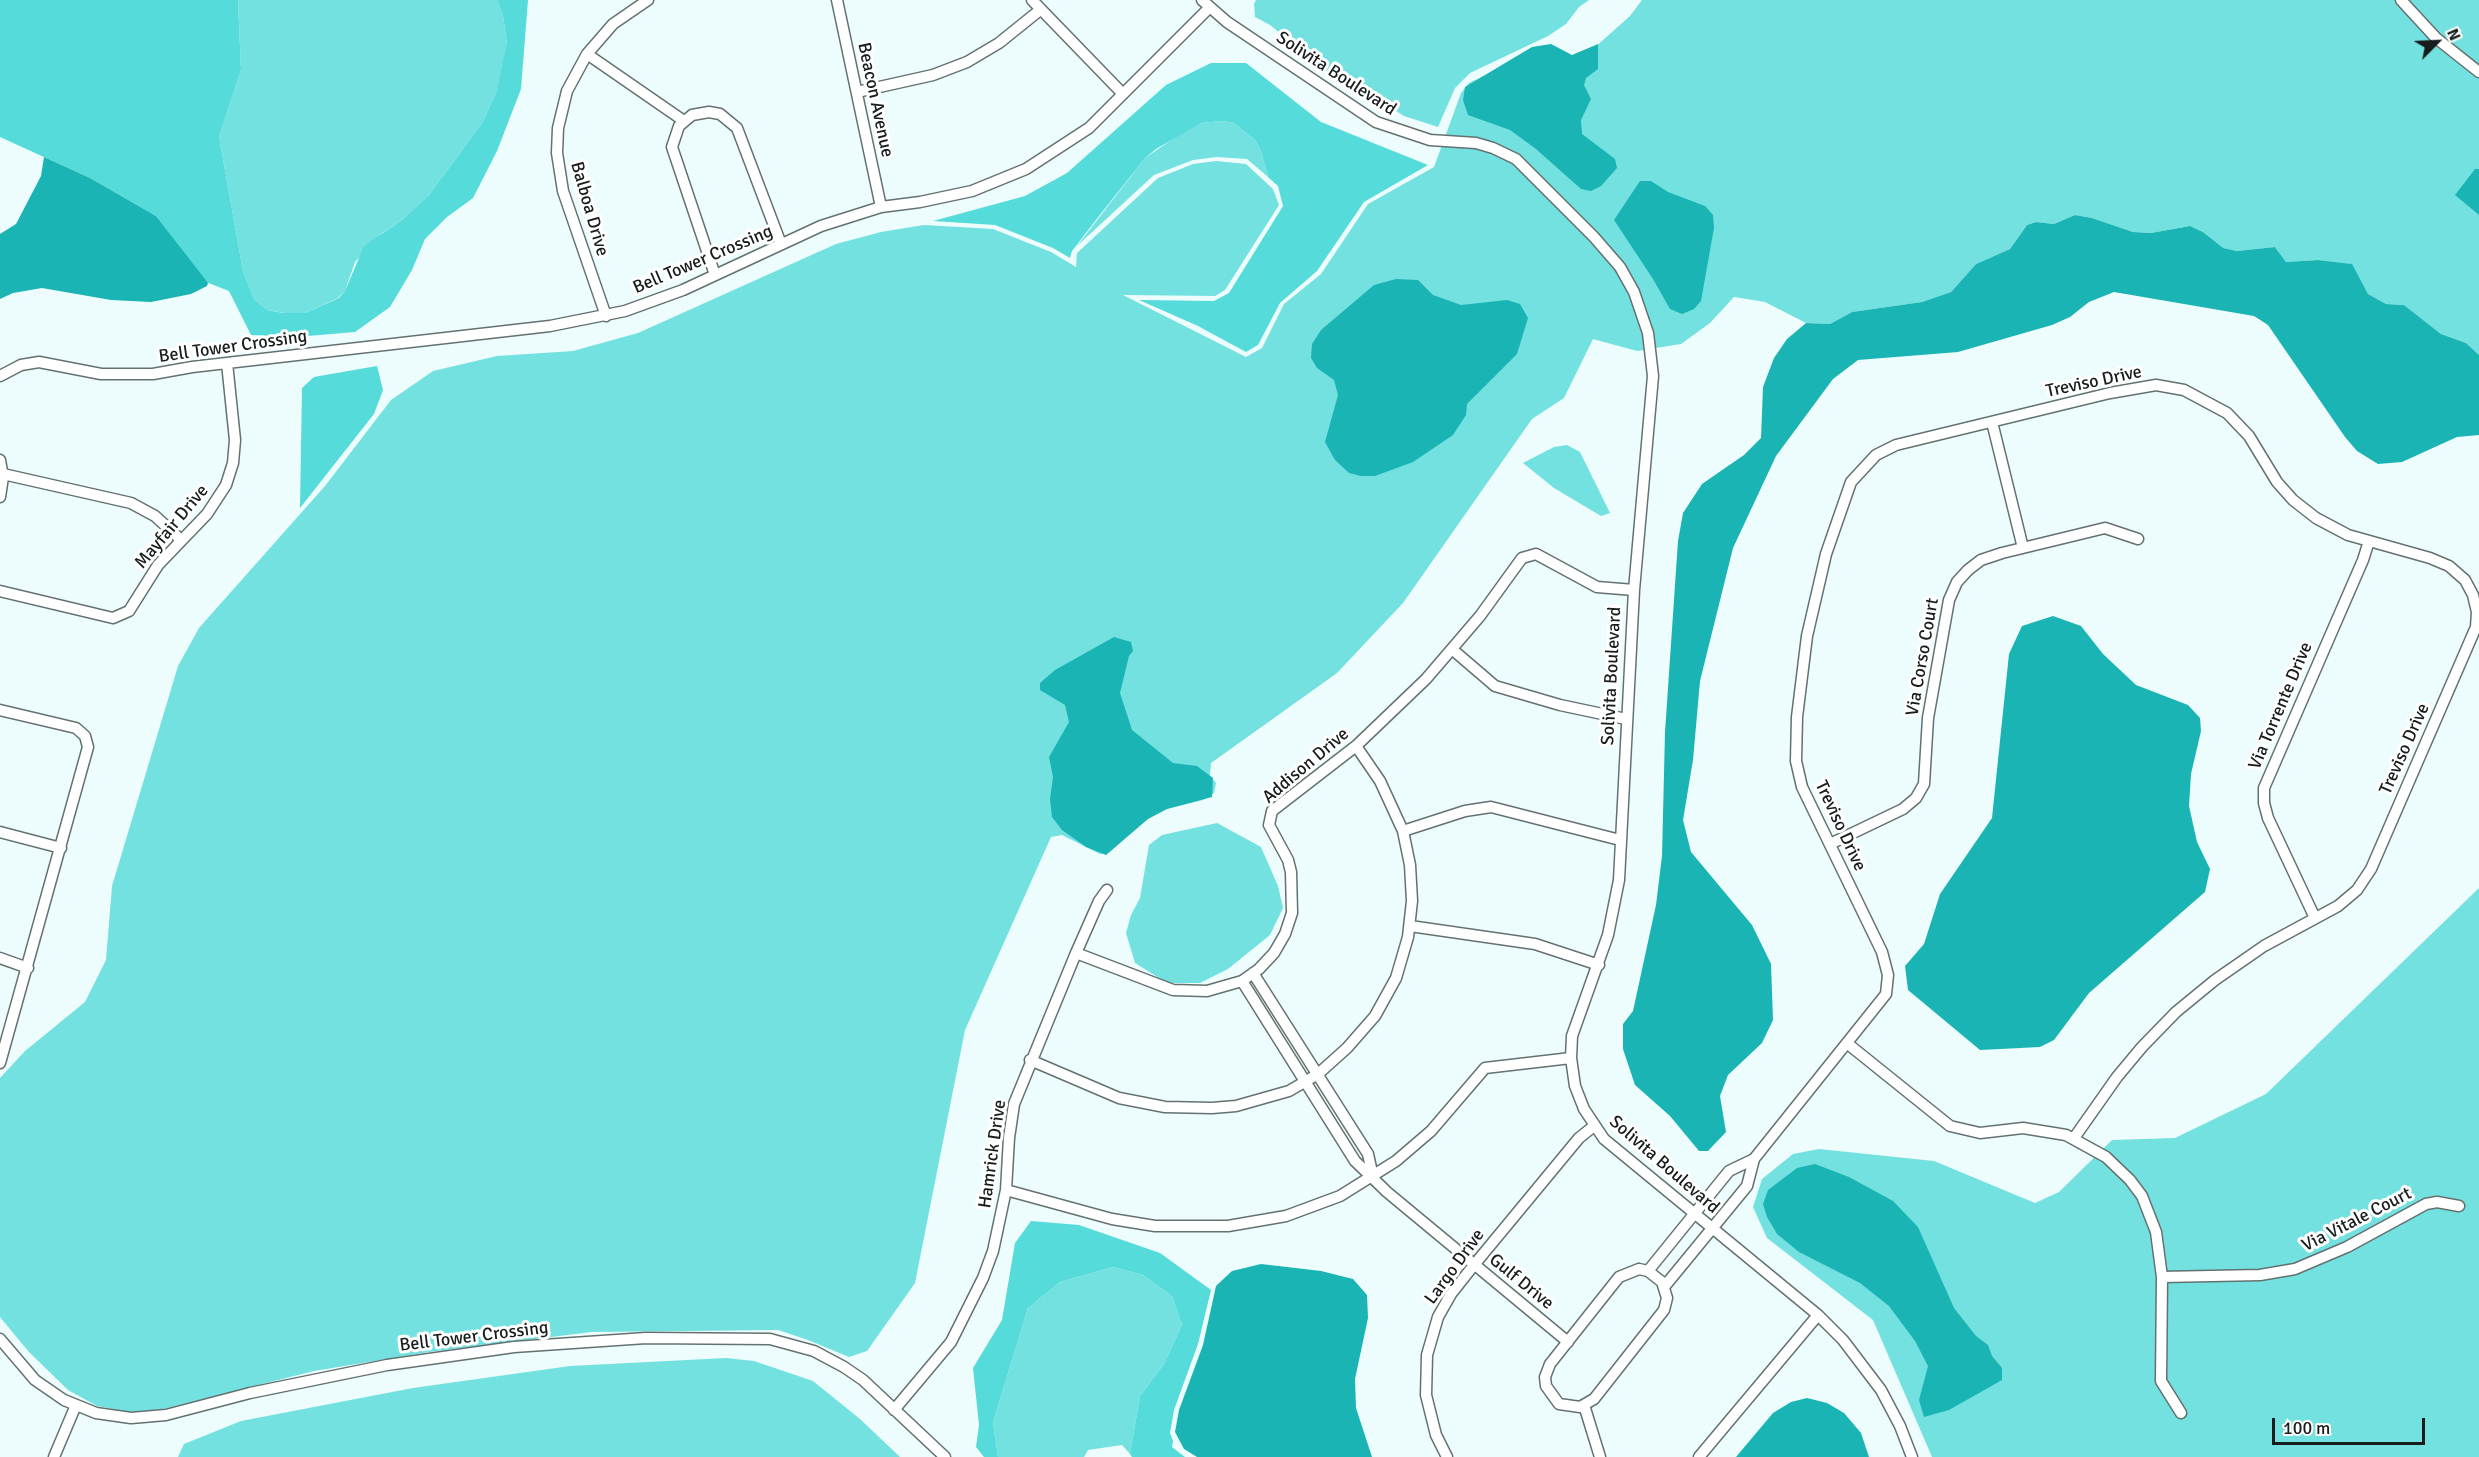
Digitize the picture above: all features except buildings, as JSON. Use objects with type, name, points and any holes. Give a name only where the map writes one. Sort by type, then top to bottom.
[{"type":"street","name":"Balboa Drive","points":[[606,315],[563,191],[557,160],[558,128],[563,103],[572,79],[587,54],[613,24],[648,0]]},
{"type":"street","name":"Beacon Avenue","points":[[837,0],[881,207]]},
{"type":"street","points":[[1032,0],[1123,94]]},
{"type":"street","points":[[2401,0],[2436,38],[2479,72]]},
{"type":"street","name":"Bell Tower Crossing","points":[[0,376],[21,365],[39,362],[101,374],[153,374],[227,363],[550,326],[606,315],[654,301],[821,226],[881,207],[946,198],[1026,169],[1082,133],[1123,94],[1206,4]]},
{"type":"street","name":"Solivita Boulevard","points":[[1206,4],[1227,22],[1376,122],[1430,140],[1476,143],[1493,147],[1516,159],[1549,189],[1620,267],[1634,292],[1645,319],[1653,376],[1634,590],[1619,880],[1599,965],[1575,1024],[1571,1058],[1579,1098],[1604,1139],[1818,1315],[1843,1340],[1872,1376],[1896,1417],[1912,1457]]},
{"type":"street","points":[[857,92],[933,75],[968,62],[999,43],[1041,10]]},
{"type":"street","points":[[587,54],[684,121]]},
{"type":"street","points":[[715,275],[674,158],[673,141],[684,121],[698,113],[714,112],[725,116],[737,128],[781,244]]},
{"type":"street","name":"Mayfair Drive","points":[[0,591],[119,617],[129,611],[158,565],[180,539],[215,505],[230,474],[235,440],[227,363]]},
{"type":"street","name":"Treviso Drive","points":[[1648,1271],[1732,1168],[1754,1159],[1886,994],[1888,975],[1882,952],[1802,787],[1796,761],[1797,717],[1807,636],[1841,506],[1851,482],[1876,455],[1896,445],[2156,385],[2184,390],[2207,400],[2227,413],[2249,436],[2277,482],[2293,500],[2324,523],[2348,536],[2449,566],[2465,580],[2473,596],[2477,612],[2476,627],[2371,869],[2357,890],[2338,906],[2264,946],[2215,980],[2176,1012],[2116,1077],[2074,1138]]},
{"type":"street","points":[[1992,422],[2023,548]]},
{"type":"street","points":[[0,460],[3,474],[0,497]]},
{"type":"street","points":[[3,474],[131,502],[155,516],[180,539]]},
{"type":"street","name":"Via Corso Court","points":[[1830,844],[1903,808],[1916,798],[1924,784],[1928,718],[1949,600],[1957,582],[1981,560],[2104,528],[2138,539]]},
{"type":"street","name":"Via Torrente Drive","points":[[2315,918],[2268,818],[2264,802],[2265,788],[2364,560],[2369,541]]},
{"type":"street","name":"Addison Drive","points":[[1076,953],[1173,990],[1207,991],[1242,981],[1267,961],[1280,943],[1289,924],[1294,902],[1292,872],[1284,850],[1271,831],[1270,815],[1356,746],[1418,687],[1453,650],[1522,558],[1531,554],[1540,555],[1597,587],[1634,590]]},
{"type":"street","points":[[1453,650],[1495,686],[1560,705],[1626,719]]},
{"type":"street","points":[[0,710],[76,728],[85,736],[88,747],[0,1063]]},
{"type":"street","points":[[1030,1060],[1119,1098],[1165,1107],[1236,1106],[1289,1091],[1306,1082],[1357,1038],[1383,1004],[1401,964],[1410,926],[1412,883],[1403,831],[1380,781],[1356,746]]},
{"type":"street","points":[[1403,831],[1485,807],[1620,840]]},
{"type":"street","points":[[0,832],[61,848]]},
{"type":"street","name":"Hamrick Drive","points":[[894,1410],[941,1356],[972,1304],[993,1251],[1006,1190],[1011,1121],[1030,1060],[1099,901],[1107,890]]},
{"type":"street","points":[[1410,926],[1535,944],[1599,965]]},
{"type":"street","points":[[0,958],[28,968]]},
{"type":"street","name":"Gulf Drive","points":[[1253,973],[1368,1154],[1373,1177]]},
{"type":"street","name":"Gulf Drive","points":[[1242,981],[1355,1161],[1387,1192],[1568,1342]]},
{"type":"street","points":[[1848,1044],[1934,1115],[1957,1129],[1980,1133],[2031,1129],[2074,1138],[2106,1157],[2130,1180],[2142,1196],[2156,1232],[2162,1277],[2161,1381],[2181,1413]]},
{"type":"street","points":[[1006,1190],[1118,1220],[1155,1226],[1197,1228],[1257,1222],[1304,1210],[1340,1196],[1373,1177],[1431,1131],[1485,1068],[1571,1058]]},
{"type":"street","name":"Largo Drive","points":[[1447,1457],[1429,1415],[1425,1375],[1431,1335],[1444,1305],[1474,1265],[1579,1138],[1594,1126]]},
{"type":"street","name":"Treviso Drive","points":[[1664,1287],[1750,1183],[1754,1159]]},
{"type":"street","name":"Via Vitale Court","points":[[2162,1277],[2260,1275],[2295,1269],[2348,1247],[2420,1206],[2437,1202],[2458,1206]]},
{"type":"street","points":[[1631,1270],[1648,1271],[1657,1277],[1664,1287],[1667,1298],[1664,1310],[1594,1399],[1584,1405],[1571,1408],[1558,1404],[1546,1386],[1547,1369],[1619,1276],[1631,1270]]},
{"type":"street","points":[[1699,1457],[1818,1315]]},
{"type":"street","name":"Bell Tower Crossing","points":[[0,1339],[35,1380],[76,1406],[114,1416],[148,1418],[318,1378],[447,1355],[593,1340],[711,1337],[770,1339],[814,1351],[844,1366],[945,1457]]},
{"type":"street","points":[[1584,1405],[1600,1457]]},
{"type":"street","points":[[54,1457],[76,1406]]},
{"type":"shaded area","points":[[0,0],[238,0],[241,70],[219,137],[243,271],[254,299],[267,310],[283,313],[305,313],[339,298],[345,291],[364,246],[402,220],[429,195],[482,123],[497,91],[507,43],[503,16],[497,0],[528,0],[521,89],[497,151],[473,198],[447,217],[425,239],[412,270],[390,307],[355,332],[296,337],[251,335],[229,291],[206,282],[156,216],[90,178],[0,137]]},
{"type":"shaded area","points":[[238,0],[497,0],[503,16],[507,43],[504,69],[497,91],[482,123],[429,195],[402,220],[381,234],[355,262],[345,291],[338,298],[305,313],[267,310],[254,299],[243,271],[219,137],[241,70]]},
{"type":"shaded area","points":[[1256,0],[1589,0],[1579,7],[1566,24],[1548,36],[1470,73],[1455,88],[1438,127],[1404,116],[1382,102],[1351,91],[1270,25],[1255,17]]},
{"type":"shaded area","points":[[1642,0],[2479,0],[2479,355],[2466,343],[2441,334],[2404,305],[2386,304],[2368,294],[2351,264],[2318,260],[2286,262],[2275,247],[2237,251],[2222,248],[2203,232],[2190,226],[2151,233],[2133,232],[2092,218],[2075,215],[2054,224],[2036,222],[2027,225],[2010,249],[1976,264],[1951,292],[1922,302],[1852,312],[1830,324],[1806,323],[1765,302],[1734,297],[1710,323],[1681,344],[1637,351],[1593,339],[1564,398],[1532,419],[1403,603],[1337,673],[1211,763],[1210,776],[1216,783],[1214,793],[1203,800],[1162,810],[1135,827],[1111,851],[1100,854],[1062,835],[1051,837],[965,1030],[915,1283],[867,1351],[849,1357],[778,1330],[592,1332],[429,1352],[314,1371],[163,1409],[130,1412],[97,1406],[68,1390],[29,1352],[0,1317],[0,1078],[25,1051],[85,1002],[106,960],[112,886],[178,666],[199,628],[325,486],[391,400],[433,371],[497,356],[573,351],[638,333],[836,244],[881,232],[924,225],[993,229],[1051,252],[1076,267],[1077,253],[1158,178],[1193,164],[1216,161],[1246,164],[1273,189],[1279,205],[1225,290],[1215,296],[1123,295],[1246,357],[1262,348],[1284,304],[1321,274],[1368,204],[1434,167],[1461,93],[1469,83],[1527,55],[1575,65],[1630,16]]},
{"type":"shaded area","points":[[1551,44],[1572,55],[1598,44],[1598,69],[1586,78],[1584,85],[1591,99],[1581,120],[1582,134],[1615,159],[1617,168],[1601,186],[1591,191],[1581,189],[1536,149],[1510,130],[1468,115],[1463,100],[1465,87],[1532,47]]},
{"type":"shaded area","points":[[1211,63],[1246,63],[1321,122],[1428,165],[1364,202],[1317,271],[1280,303],[1258,345],[1246,352],[1198,326],[1139,300],[1214,301],[1229,293],[1283,206],[1278,186],[1268,177],[1261,151],[1255,140],[1234,123],[1222,121],[1201,123],[1156,149],[1145,158],[1072,251],[1070,258],[1053,248],[995,225],[933,221],[1025,196],[1067,173],[1166,85]]},
{"type":"shaded area","points":[[1222,121],[1234,123],[1255,140],[1261,151],[1268,177],[1247,159],[1217,157],[1193,160],[1154,175],[1077,246],[1145,158],[1189,128],[1201,123]]},
{"type":"shaded area","points":[[44,157],[90,178],[156,216],[208,283],[207,286],[191,294],[151,302],[111,300],[42,288],[13,293],[0,299],[0,234],[16,224],[41,176]]},
{"type":"shaded area","points":[[2475,169],[2479,169],[2479,215],[2455,195]]},
{"type":"shaded area","points":[[1640,181],[1651,181],[1668,192],[1705,206],[1713,215],[1714,228],[1701,301],[1694,309],[1682,314],[1670,309],[1614,220]]},
{"type":"shaded area","points":[[2075,215],[2092,218],[2133,232],[2151,233],[2190,226],[2203,232],[2223,248],[2237,251],[2275,247],[2286,262],[2318,260],[2352,264],[2368,294],[2386,304],[2404,305],[2441,334],[2466,343],[2479,355],[2479,435],[2457,437],[2402,462],[2378,464],[2357,451],[2345,437],[2268,325],[2254,316],[2114,292],[2089,302],[2070,317],[2052,325],[1958,352],[1858,360],[1833,379],[1776,456],[1733,548],[1700,681],[1693,760],[1683,820],[1691,852],[1752,925],[1771,964],[1773,1020],[1762,1043],[1728,1075],[1720,1096],[1726,1132],[1708,1151],[1699,1151],[1670,1116],[1635,1085],[1623,1049],[1623,1024],[1633,1011],[1656,905],[1662,856],[1665,732],[1678,541],[1683,513],[1702,484],[1744,455],[1761,438],[1763,387],[1774,358],[1787,339],[1806,323],[1830,324],[1852,312],[1922,302],[1951,292],[1976,264],[2010,249],[2027,225],[2036,222],[2054,224]]},
{"type":"shaded area","points":[[1396,279],[1418,280],[1433,295],[1461,305],[1507,300],[1520,304],[1528,318],[1517,354],[1467,404],[1466,415],[1453,435],[1413,462],[1375,476],[1361,476],[1349,473],[1335,460],[1325,442],[1338,395],[1334,380],[1317,368],[1311,358],[1312,344],[1321,330],[1374,285]]},
{"type":"shaded area","points":[[377,366],[383,390],[374,414],[300,508],[302,388],[314,377]]},
{"type":"shaded area","points":[[1567,445],[1580,452],[1610,513],[1601,516],[1554,488],[1523,463],[1554,447]]},
{"type":"shaded area","points":[[2053,616],[2081,626],[2103,654],[2136,685],[2188,705],[2200,718],[2201,731],[2191,774],[2189,806],[2197,842],[2210,869],[2205,892],[2089,993],[2054,1040],[2040,1047],[1980,1050],[1908,990],[1905,966],[1924,944],[1940,894],[1992,818],[2009,654],[2022,626]]},
{"type":"shaded area","points":[[1114,637],[1131,642],[1133,651],[1129,656],[1120,693],[1132,730],[1173,763],[1197,766],[1213,778],[1212,797],[1167,809],[1148,819],[1106,855],[1086,847],[1062,830],[1052,817],[1050,799],[1053,777],[1049,757],[1069,722],[1065,705],[1040,690],[1040,683],[1055,670]]},
{"type":"shaded area","points":[[1217,823],[1261,847],[1278,886],[1283,908],[1270,935],[1228,969],[1200,983],[1167,983],[1135,963],[1126,933],[1131,915],[1140,898],[1149,845],[1162,835]]},
{"type":"shaded area","points":[[2479,888],[2479,1457],[1932,1457],[1873,1320],[1767,1238],[1753,1207],[1762,1179],[1793,1154],[1819,1149],[1934,1161],[2035,1203],[2059,1192],[2112,1140],[2175,1138],[2266,1094]]},
{"type":"shaded area","points":[[1815,1164],[1849,1177],[1893,1201],[1918,1227],[1954,1308],[1976,1336],[1988,1345],[1992,1356],[2002,1368],[2002,1380],[1949,1410],[1924,1417],[1919,1400],[1928,1366],[1915,1341],[1889,1306],[1860,1283],[1799,1252],[1777,1234],[1767,1217],[1763,1204],[1768,1190],[1797,1168]]},
{"type":"shaded area","points":[[1031,1221],[1079,1225],[1160,1253],[1211,1290],[1198,1344],[1174,1410],[1170,1433],[1173,1441],[1172,1447],[1185,1457],[1132,1457],[1130,1454],[1140,1396],[1164,1364],[1182,1325],[1172,1296],[1143,1275],[1113,1267],[1060,1282],[1028,1308],[993,1422],[998,1457],[984,1457],[976,1447],[979,1425],[973,1368],[1002,1320],[1015,1243]]},
{"type":"shaded area","points":[[1261,1264],[1321,1271],[1353,1279],[1367,1295],[1368,1318],[1355,1379],[1356,1408],[1372,1457],[1197,1457],[1184,1449],[1175,1432],[1179,1410],[1203,1345],[1216,1286],[1232,1271]]},
{"type":"shaded area","points":[[1113,1267],[1143,1275],[1172,1296],[1182,1325],[1164,1364],[1140,1396],[1130,1454],[1122,1445],[1088,1450],[1084,1457],[998,1457],[993,1422],[1028,1308],[1060,1282]]},
{"type":"shaded area","points":[[726,1358],[754,1361],[813,1381],[860,1419],[900,1457],[178,1457],[184,1444],[241,1421],[413,1388],[570,1366]]},
{"type":"shaded area","points":[[1807,1398],[1827,1403],[1844,1413],[1861,1433],[1869,1457],[1736,1457],[1773,1413],[1791,1402]]}]
